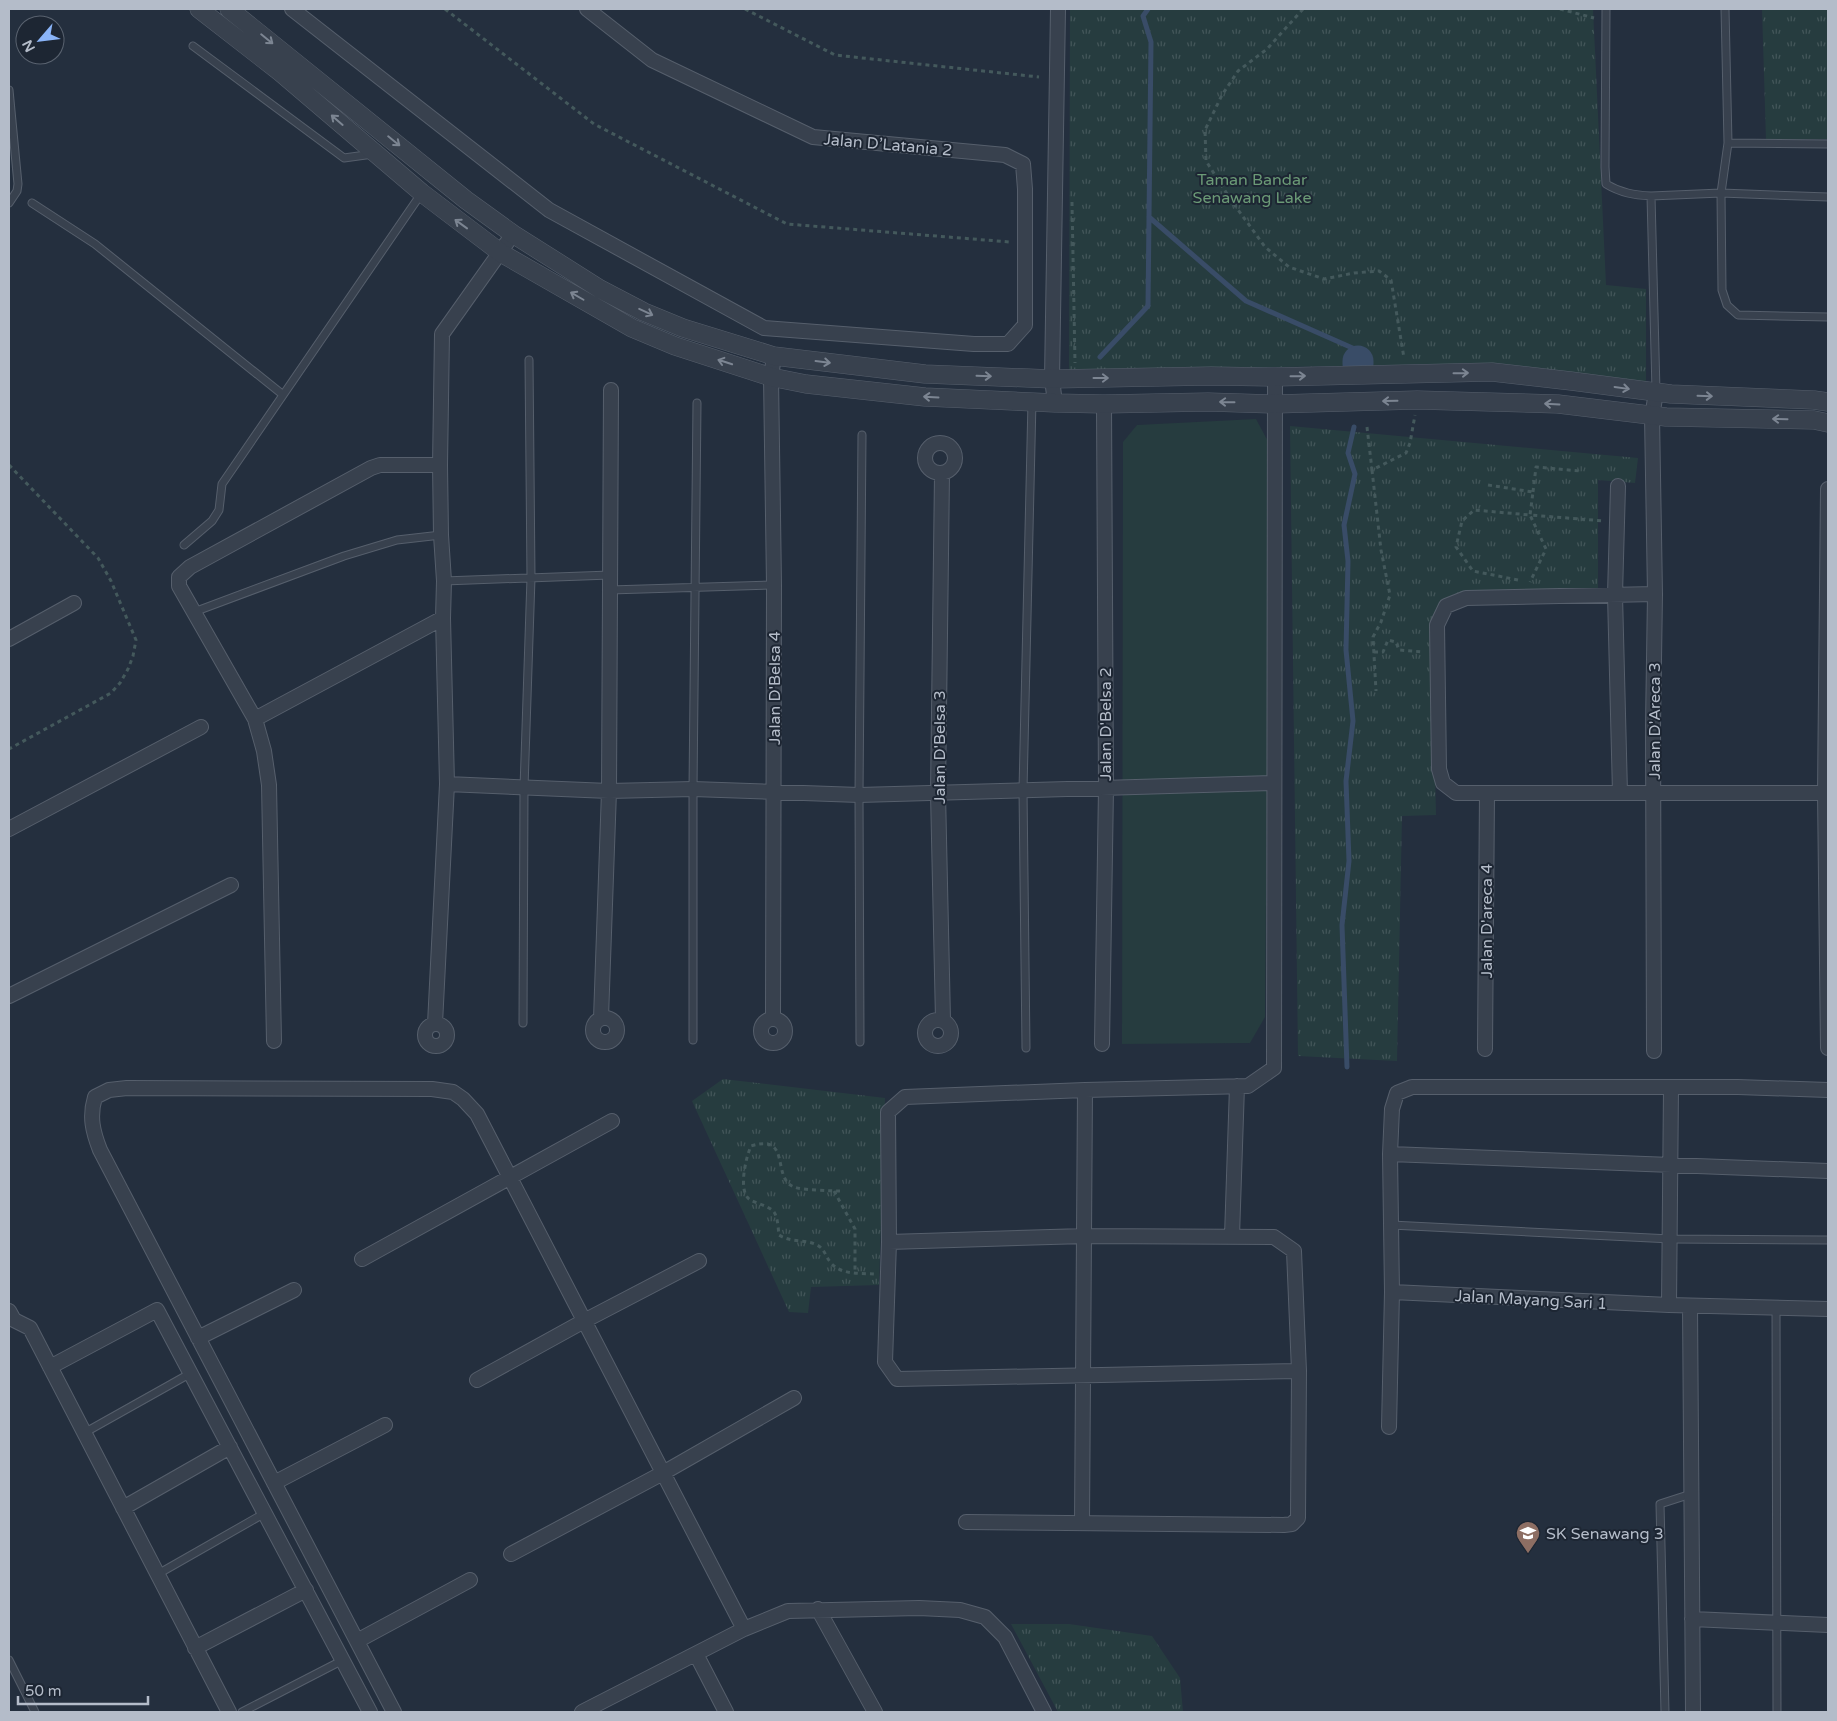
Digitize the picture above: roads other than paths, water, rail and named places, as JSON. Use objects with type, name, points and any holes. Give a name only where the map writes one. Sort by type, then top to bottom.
[{"type":"street","points":[[199,9],[280,72],[422,193],[501,253],[632,328],[675,346],[771,377],[806,384],[925,397],[1055,403],[1208,402],[1275,404],[1417,400],[1558,404],[1652,416],[1814,420],[1828,423]]},
{"type":"street","points":[[229,9],[466,200],[513,234],[600,289],[644,312],[683,328],[774,356],[925,374],[1052,379],[1211,376],[1275,377],[1492,372],[1571,380],[1656,392],[1828,402]]},
{"type":"street","name":"Jalan D’Latania 2","points":[[292,9],[549,210],[764,328],[974,344],[1008,344],[1025,325],[1026,243],[1023,164],[1005,155],[812,137],[652,60],[588,9]]},
{"type":"street","points":[[1055,403],[1052,379],[1058,9]]},
{"type":"street","points":[[435,1024],[446,784],[442,618],[444,581],[440,464],[442,334],[513,234]]},
{"type":"street","name":"Jalan D'Belsa 4","points":[[773,1019],[774,585],[771,377],[774,356]]},
{"type":"street","points":[[1275,377],[1274,1068],[1248,1086],[1084,1090],[905,1098],[888,1112],[889,1242],[885,1362],[897,1379],[1299,1371]]},
{"type":"street","points":[[601,1018],[609,791],[611,390]]},
{"type":"street","name":"Jalan D'Areca 3","points":[[1654,1051],[1655,594],[1652,416],[1656,392]]},
{"type":"street","name":"Jalan D'Belsa 2","points":[[1102,1044],[1106,788],[1104,404]]},
{"type":"street","points":[[274,1041],[269,785],[264,751],[255,719],[179,586],[179,577],[190,567],[372,468],[380,465],[440,464]]},
{"type":"street","name":"Jalan D'Belsa 3","points":[[942,474],[938,793],[943,1020]]},
{"type":"street","points":[[1618,486],[1615,595],[1620,793]]},
{"type":"street","points":[[1828,489],[1826,793],[1828,1048]]},
{"type":"street","points":[[1655,594],[1466,598],[1446,606],[1437,625],[1439,769],[1443,783],[1456,793],[1826,793]]},
{"type":"street","points":[[9,639],[74,603]]},
{"type":"street","points":[[255,719],[442,618]]},
{"type":"street","points":[[9,829],[201,727]]},
{"type":"street","points":[[446,784],[609,791],[693,790],[859,795],[1274,784]]},
{"type":"street","name":"Jalan D'areca 4","points":[[1485,1049],[1487,793]]},
{"type":"street","points":[[9,996],[231,885]]},
{"type":"street","points":[[1232,1236],[1237,1086]]},
{"type":"street","points":[[1389,1427],[1392,1292],[1390,1154],[1392,1109],[1397,1093],[1412,1087],[1738,1087],[1828,1090]]},
{"type":"street","points":[[394,1712],[100,1150],[92,1127],[94,1097],[109,1090],[127,1088],[432,1089],[453,1092],[463,1099],[477,1114],[744,1629]]},
{"type":"street","points":[[1669,1305],[1671,1088]]},
{"type":"street","points":[[1082,1523],[1084,1090]]},
{"type":"street","points":[[362,1258],[612,1121]]},
{"type":"street","points":[[1390,1154],[1828,1171]]},
{"type":"street","points":[[889,1242],[1084,1236],[1232,1236],[1274,1237],[1294,1251],[1299,1371],[1298,1518],[1292,1524],[1284,1526],[966,1522]]},
{"type":"street","points":[[477,1380],[584,1321],[700,1261]]},
{"type":"street","points":[[198,1338],[294,1290]]},
{"type":"street","name":"Jalan Mayang Sari 1","points":[[1392,1292],[1690,1306],[1828,1309]]},
{"type":"street","points":[[1690,1306],[1693,1712]]},
{"type":"street","points":[[50,1367],[157,1310],[370,1712]]},
{"type":"street","points":[[9,1311],[14,1320],[30,1328],[229,1712]]},
{"type":"street","points":[[510,1554],[663,1473],[794,1398]]},
{"type":"street","points":[[274,1483],[386,1425]]},
{"type":"street","points":[[123,1508],[230,1447]]},
{"type":"street","points":[[357,1641],[470,1580]]},
{"type":"street","points":[[195,1648],[306,1590]]},
{"type":"street","points":[[582,1712],[744,1629],[788,1611],[919,1608],[960,1610],[985,1616],[1005,1637],[1044,1712]]},
{"type":"street","points":[[818,1609],[875,1712]]},
{"type":"street","points":[[1692,1619],[1828,1625]]},
{"type":"street","points":[[696,1654],[726,1712]]},
{"type":"lane","points":[[1606,9],[1606,184],[1619,192],[1632,195],[1651,196],[1721,192],[1828,197]]},
{"type":"lane","points":[[1725,9],[1728,144],[1721,192],[1722,290],[1727,305],[1738,316],[1828,317]]},
{"type":"lane","points":[[193,46],[344,158],[376,154]]},
{"type":"lane","points":[[9,90],[18,184],[17,191],[9,202]]},
{"type":"lane","points":[[1728,144],[1828,144]]},
{"type":"lane","points":[[184,545],[212,521],[219,510],[222,484],[282,394],[422,193]]},
{"type":"lane","points":[[1651,196],[1656,392]]},
{"type":"lane","points":[[32,203],[95,244],[282,394]]},
{"type":"lane","points":[[523,1023],[524,788],[532,578],[529,360]]},
{"type":"lane","points":[[1026,1048],[1023,790],[1032,401]]},
{"type":"lane","points":[[693,1040],[693,790],[697,403]]},
{"type":"lane","points":[[860,1042],[859,795],[862,435]]},
{"type":"lane","points":[[194,612],[344,556],[397,540],[441,535]]},
{"type":"lane","points":[[444,581],[610,575]]},
{"type":"lane","points":[[610,590],[774,585]]},
{"type":"lane","points":[[1391,1225],[1671,1239],[1828,1240]]},
{"type":"lane","points":[[1776,1307],[1775,1623],[1777,1712]]},
{"type":"lane","points":[[84,1433],[191,1373]]},
{"type":"lane","points":[[1664,1712],[1660,1504],[1691,1494]]},
{"type":"lane","points":[[158,1574],[265,1513]]},
{"type":"lane","points":[[242,1712],[343,1659]]},
{"type":"lane","points":[[9,1660],[35,1712]]},
{"type":"waterway","points":[[1100,357],[1148,306],[1151,42],[1143,16],[1148,9]]},
{"type":"waterway","points":[[1149,217],[1246,301],[1357,350],[1358,361]]},
{"type":"waterway","points":[[1347,1067],[1342,925],[1349,861],[1346,781],[1353,721],[1346,650],[1348,561],[1344,525],[1355,474],[1348,453],[1354,427]]},
{"type":"place","name":"SK Senawang 3","points":[[1528,1554]]},
{"type":"park label","name":"Taman Bandar Senawang Lake","points":[[1252,188]]}]
